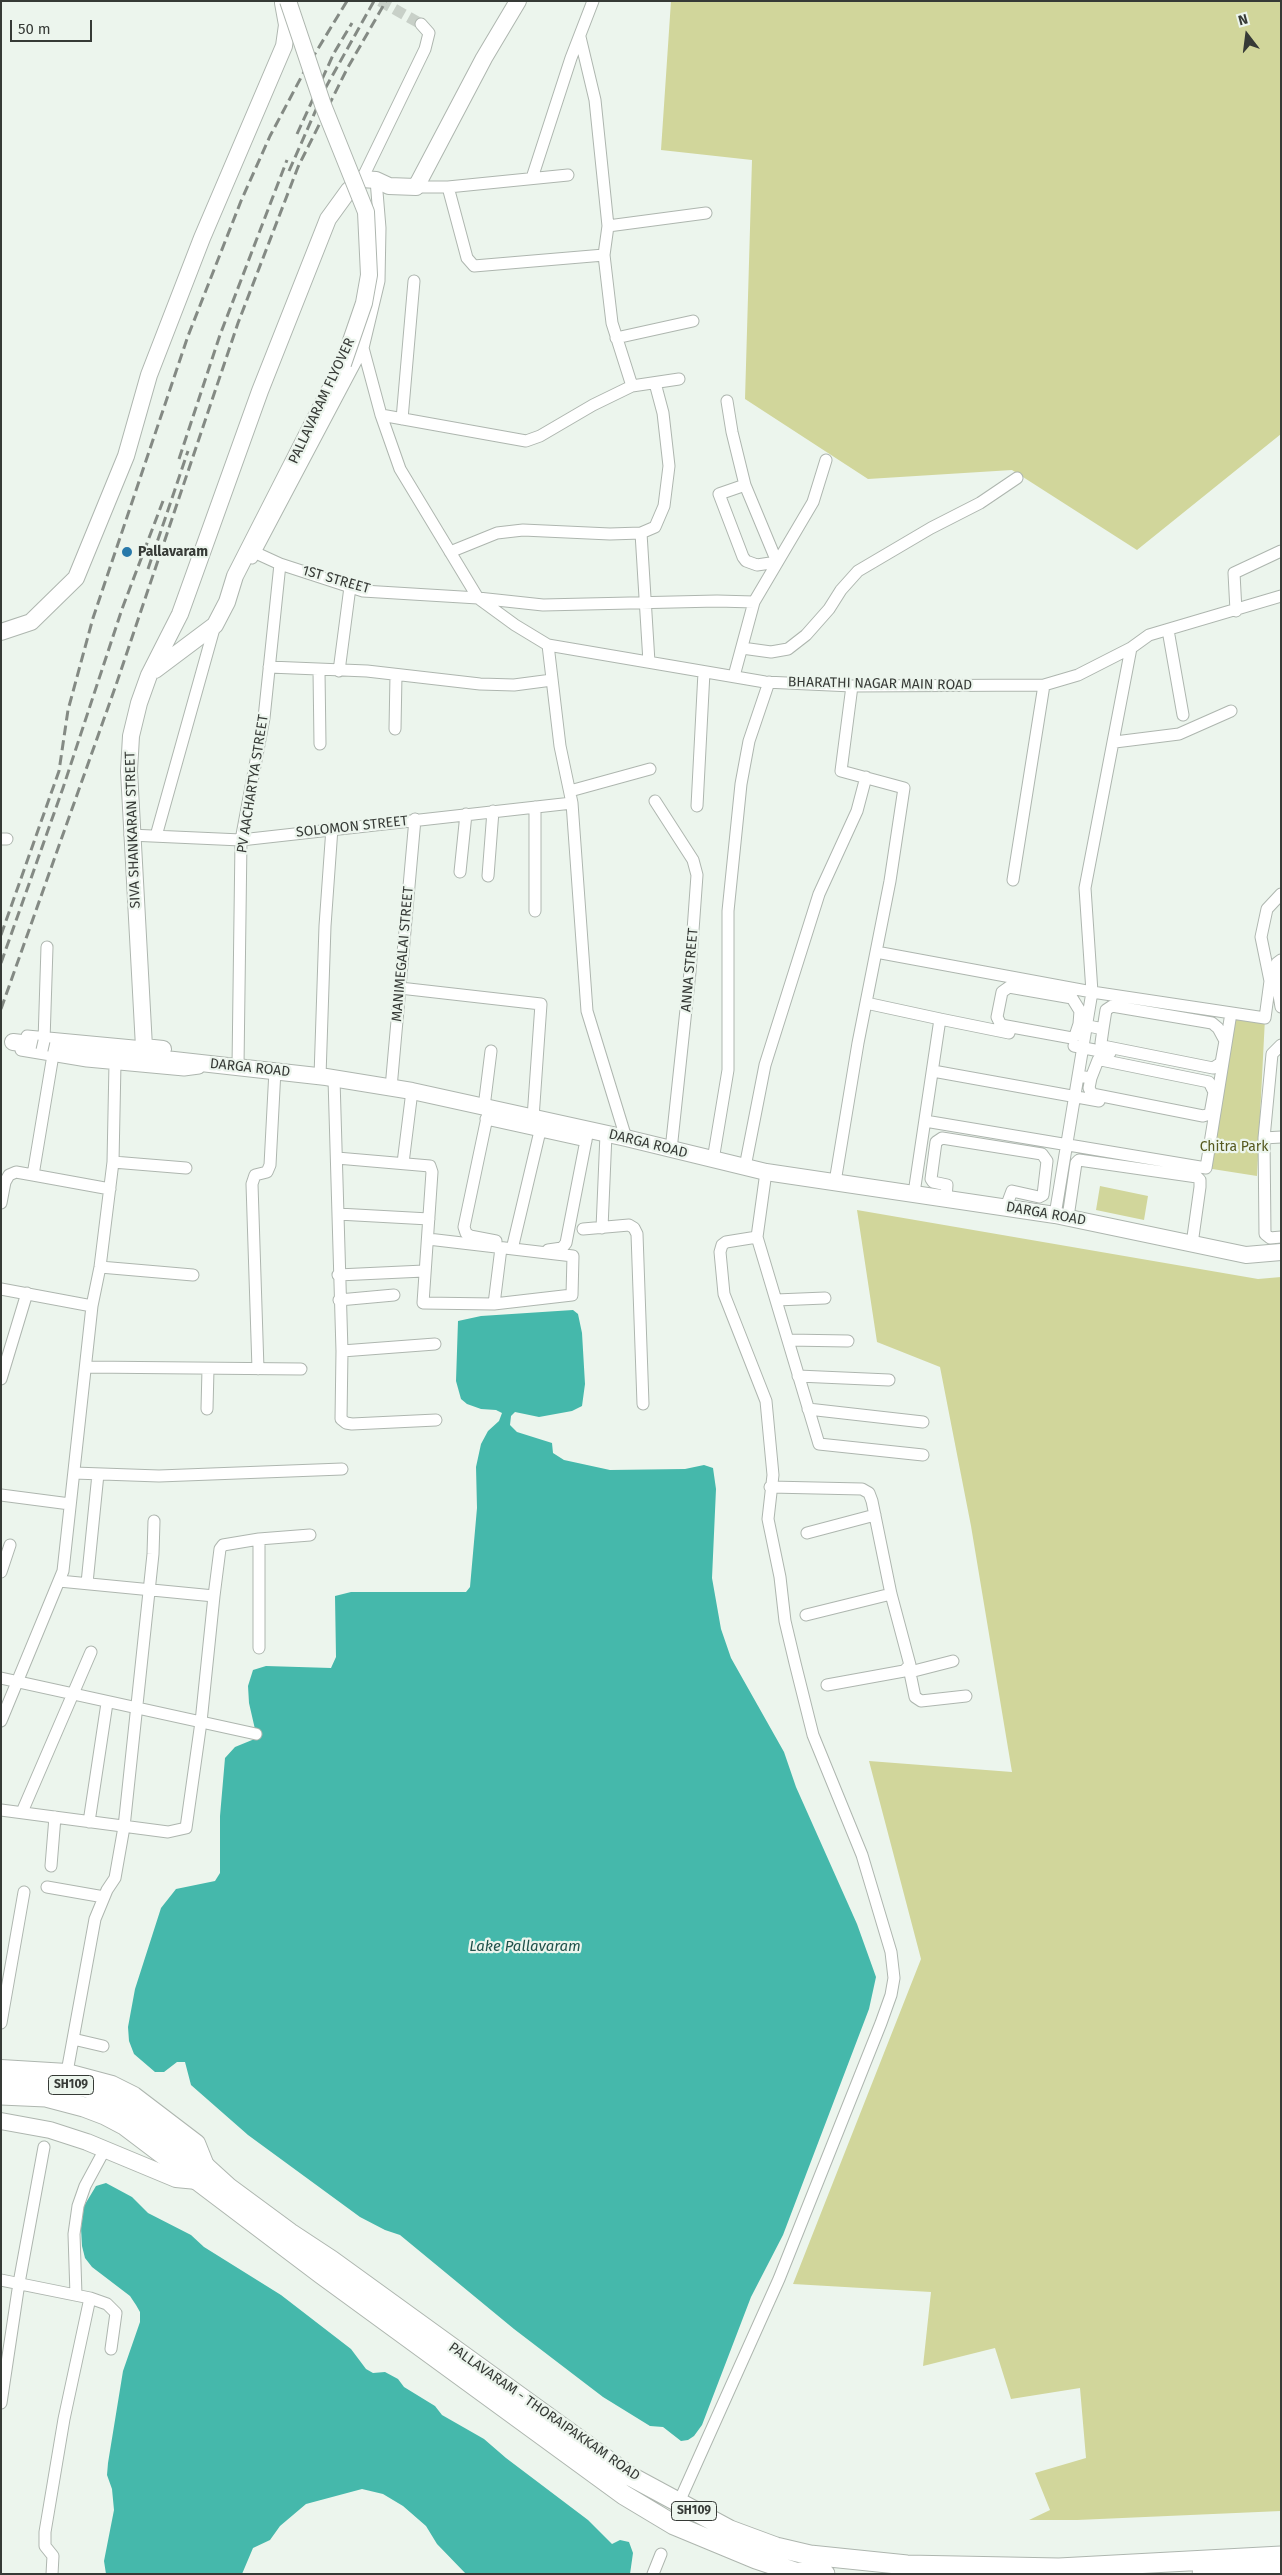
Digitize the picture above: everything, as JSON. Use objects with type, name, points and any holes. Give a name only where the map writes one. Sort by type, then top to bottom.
[{"type":"main road","name":"SH109","points":[[1,2079],[44,2079],[88,2088],[108,2096],[129,2120],[202,2174]]},
{"type":"main road","name":"SH109","points":[[1,2095],[46,2097],[129,2120]]},
{"type":"main road","name":"PALLAVARAM - THORAIPAKKAM ROAD","points":[[202,2174],[229,2188],[628,2474],[730,2530],[776,2547],[810,2555],[907,2565],[1059,2568],[1281,2556]]},
{"type":"main road","name":"PALLAVARAM - THORAIPAKKAM ROAD","points":[[202,2174],[478,2390],[624,2495],[674,2525],[756,2559],[795,2572],[825,2574]]},
{"type":"main road","points":[[1202,2574],[1281,2570]]},
{"type":"street","points":[[1,632],[31,622],[76,578],[126,456],[148,376],[202,238],[284,46],[287,25],[282,1]]},
{"type":"street","name":"PALLAVARAM FLYOVER","points":[[241,565],[342,364],[364,303],[369,275],[366,212],[323,104],[288,1]]},
{"type":"street","points":[[416,187],[518,1]]},
{"type":"street","points":[[532,178],[593,1]]},
{"type":"street","points":[[156,836],[215,625],[241,565],[250,562],[256,553],[363,348],[379,280],[380,228],[369,180],[388,128],[425,49],[429,33],[421,24]]},
{"type":"street","points":[[580,37],[595,100],[608,226],[604,255],[612,323],[632,386]]},
{"type":"street","points":[[369,180],[389,186],[448,187],[568,175]]},
{"type":"street","name":"SIVA SHANKARAN STREET","points":[[144,1047],[130,835],[129,770],[131,736],[149,675],[180,614],[260,391],[328,218],[344,197],[369,180]]},
{"type":"street","points":[[448,187],[467,258],[474,266],[604,255]]},
{"type":"street","points":[[608,226],[706,214]]},
{"type":"street","points":[[402,419],[414,280]]},
{"type":"street","points":[[616,338],[693,321]]},
{"type":"street","points":[[363,348],[381,415],[400,470],[478,598]]},
{"type":"street","points":[[381,415],[526,441],[540,436],[593,405],[632,386],[679,379]]},
{"type":"street","points":[[450,552],[497,533],[523,530],[641,533],[655,527],[660,516],[669,466],[663,413],[655,383]]},
{"type":"street","points":[[727,401],[732,432],[745,484],[777,562]]},
{"type":"street","points":[[734,676],[754,602],[813,502],[826,460]]},
{"type":"street","points":[[742,648],[771,652],[788,649],[806,635],[858,571],[931,528],[980,503],[1017,478]]},
{"type":"street","points":[[745,484],[719,494],[743,557],[746,561],[757,565],[777,562]]},
{"type":"street","points":[[641,533],[650,662]]},
{"type":"street","points":[[1236,611],[1234,573],[1281,551]]},
{"type":"street","name":"1ST STREET","points":[[256,553],[280,564],[363,591],[478,598],[543,605],[718,601],[754,602]]},
{"type":"street","name":"PV AACHARTYA STREET","points":[[238,1066],[241,840],[264,718],[280,564]]},
{"type":"street","points":[[340,671],[350,587]]},
{"type":"street","name":"BHARATHI NAGAR MAIN ROAD","points":[[478,598],[515,626],[548,645],[769,682],[852,686],[1044,685],[1078,675],[1132,648],[1149,635],[1236,611],[1281,596]]},
{"type":"street","points":[[149,675],[215,625]]},
{"type":"street","points":[[1168,630],[1183,715]]},
{"type":"street","points":[[548,645],[560,746],[571,797],[587,1011],[626,1138]]},
{"type":"street","points":[[1061,1216],[1066,1145],[1082,1048],[1083,1024],[1092,992],[1086,888],[1132,648]]},
{"type":"street","points":[[269,668],[396,675],[480,684],[514,685],[552,680]]},
{"type":"street","points":[[318,670],[320,744]]},
{"type":"street","points":[[697,806],[704,672]]},
{"type":"street","points":[[395,729],[396,675]]},
{"type":"street","points":[[713,1160],[728,1070],[728,910],[741,784],[749,741],[769,682]]},
{"type":"street","points":[[1013,880],[1044,685]]},
{"type":"street","points":[[835,1182],[866,1003],[890,880],[904,788],[841,771],[852,686]]},
{"type":"street","points":[[1115,742],[1179,734],[1231,711]]},
{"type":"street","name":"SOLOMON STREET","points":[[130,835],[241,840],[332,828],[535,807],[571,797],[650,769]]},
{"type":"street","points":[[745,1168],[765,1065],[819,894],[857,811],[866,777]]},
{"type":"street","name":"ANNA STREET","points":[[655,801],[693,860],[697,875],[690,972],[671,1150]]},
{"type":"street","points":[[535,807],[535,911]]},
{"type":"street","points":[[488,876],[493,811]]},
{"type":"street","points":[[460,872],[466,814]]},
{"type":"street","name":"MANIMEGALAI STREET","points":[[391,1088],[415,820]]},
{"type":"street","points":[[332,828],[325,926],[327,1078],[337,1158],[338,1275],[342,1351],[341,1419],[346,1423],[436,1420]]},
{"type":"street","points":[[876,952],[1092,992],[1264,1018],[1270,982],[1261,938],[1267,909],[1281,894]]},
{"type":"street","points":[[33,1175],[45,1047],[47,947]]},
{"type":"street","points":[[1281,960],[1277,963],[1275,971],[1281,1007]]},
{"type":"street","points":[[1009,987],[1072,998],[1080,1011],[1083,1024],[1072,1038],[1002,1024],[997,1017],[1002,992],[1009,987]]},
{"type":"street","points":[[400,988],[541,1004],[536,1124],[513,1245]]},
{"type":"street","points":[[866,1003],[1082,1048],[1222,1073]]},
{"type":"street","points":[[1112,1006],[1212,1023],[1225,1041],[1221,1063],[1213,1068],[1104,1046],[1101,1043],[1103,1029],[1106,1010],[1112,1006]]},
{"type":"street","points":[[925,1121],[1206,1168],[1231,1013]]},
{"type":"street","points":[[914,1193],[940,1019]]},
{"type":"street","points":[[1083,1024],[1103,1029]]},
{"type":"street","points":[[18,1042],[45,1047],[144,1047],[195,1052],[210,1063],[197,1069],[184,1070],[115,1063],[18,1042]]},
{"type":"street","name":"DARGA ROAD","points":[[18,1042],[150,1058],[274,1070],[412,1091],[486,1112],[587,1136],[606,1134],[626,1138],[766,1172],[1061,1216],[1246,1255],[1281,1252]]},
{"type":"street","points":[[1281,1045],[1272,1054],[1264,1138],[1265,1234],[1270,1238],[1281,1237]]},
{"type":"street","points":[[491,1051],[486,1112],[464,1226],[466,1233],[470,1236],[513,1245],[555,1251],[562,1248],[566,1243],[587,1136]]},
{"type":"street","points":[[1098,1060],[1101,1060],[1209,1082],[1214,1092],[1210,1114],[1203,1116],[1092,1094],[1089,1088],[1091,1078],[1098,1060]]},
{"type":"street","points":[[1,1721],[63,1571],[92,1306],[100,1266],[113,1162],[115,1063]]},
{"type":"street","points":[[258,1369],[252,1184],[255,1175],[267,1172],[270,1165],[274,1070]]},
{"type":"street","points":[[933,1072],[1214,1121]]},
{"type":"street","points":[[1078,1076],[1091,1078]]},
{"type":"street","points":[[403,1163],[412,1091]]},
{"type":"street","points":[[602,1228],[606,1134]]},
{"type":"street","points":[[1264,1138],[1281,1137]]},
{"type":"street","points":[[946,1198],[947,1185],[933,1182],[931,1179],[936,1142],[942,1138],[1042,1154],[1047,1161],[1042,1195],[1039,1197],[1012,1191],[1006,1207]]},
{"type":"street","points":[[337,1158],[430,1166],[432,1172],[423,1302],[494,1304],[572,1294],[573,1256],[428,1239]]},
{"type":"street","points":[[1061,1216],[1076,1163],[1079,1160],[1197,1177],[1200,1180],[1200,1187],[1192,1244]]},
{"type":"street","points":[[113,1162],[186,1168]]},
{"type":"street","points":[[1,1203],[5,1182],[9,1175],[16,1172],[110,1189]]},
{"type":"street","points":[[766,1172],[757,1237],[819,1444],[924,1455]]},
{"type":"street","points":[[338,1214],[429,1219]]},
{"type":"street","points":[[583,1229],[629,1225],[634,1228],[637,1234],[643,1404]]},
{"type":"street","points":[[679,2502],[779,2279],[884,2014],[891,1995],[894,1978],[891,1952],[862,1855],[813,1735],[795,1664],[785,1620],[780,1577],[768,1519],[770,1487],[773,1475],[766,1401],[724,1294],[720,1252],[722,1245],[726,1242],[757,1237]]},
{"type":"street","points":[[494,1304],[501,1248]]},
{"type":"street","points":[[100,1266],[193,1275]]},
{"type":"street","points":[[338,1275],[424,1271]]},
{"type":"street","points":[[1,1289],[92,1306]]},
{"type":"street","points":[[1,1379],[27,1293]]},
{"type":"street","points":[[339,1300],[394,1295]]},
{"type":"street","points":[[776,1300],[825,1298]]},
{"type":"street","points":[[788,1340],[848,1341]]},
{"type":"street","points":[[342,1351],[435,1344]]},
{"type":"street","points":[[86,1367],[301,1369]]},
{"type":"street","points":[[208,1369],[208,1409]]},
{"type":"street","points":[[798,1376],[889,1380]]},
{"type":"street","points":[[808,1409],[923,1422]]},
{"type":"street","points":[[74,1473],[159,1476],[342,1469]]},
{"type":"street","points":[[87,1583],[98,1474]]},
{"type":"street","points":[[770,1487],[862,1489],[869,1494],[891,1594],[910,1662],[909,1670],[915,1697],[920,1701],[966,1696]]},
{"type":"street","points":[[1,1494],[70,1504]]},
{"type":"street","points":[[806,1533],[875,1515]]},
{"type":"street","points":[[67,2072],[95,1919],[104,1897],[115,1878],[124,1827],[149,1589],[154,1521]]},
{"type":"street","points":[[1,1810],[168,1832],[186,1828],[201,1722],[220,1549],[223,1545],[259,1539],[310,1535]]},
{"type":"street","points":[[259,1539],[259,1648]]},
{"type":"street","points":[[1,1572],[10,1545]]},
{"type":"street","points":[[59,1580],[214,1596]]},
{"type":"street","points":[[806,1615],[891,1594]]},
{"type":"street","points":[[22,1812],[91,1652]]},
{"type":"street","points":[[827,1685],[953,1661]]},
{"type":"street","points":[[1,1678],[107,1703],[256,1734]]},
{"type":"street","points":[[89,1822],[107,1703]]},
{"type":"street","points":[[51,1866],[55,1817]]},
{"type":"street","points":[[47,1887],[104,1897]]},
{"type":"street","points":[[1,2023],[24,1892]]},
{"type":"street","points":[[73,2039],[103,2046]]},
{"type":"street","points":[[1,2068],[67,2072],[112,2084],[134,2095],[197,2143],[202,2174],[176,2179],[105,2149],[50,2130],[1,2121]]},
{"type":"street","points":[[1,2403],[19,2283],[44,2147]]},
{"type":"street","points":[[76,2295],[74,2234],[78,2206],[85,2186],[105,2149]]},
{"type":"street","points":[[1,2280],[90,2298],[108,2304],[116,2313],[111,2350]]},
{"type":"street","points":[[52,2574],[52,2556],[45,2546],[45,2532],[64,2420],[90,2298]]},
{"type":"street","points":[[653,2574],[661,2554]]},
{"type":"green space","points":[[671,1],[1281,1],[1281,434],[1137,550],[1012,470],[868,479],[745,399],[752,160],[661,150]]},
{"type":"green space","name":"Chitra Park","points":[[1233,1013],[1265,1018],[1257,1176],[1206,1168]]},
{"type":"green space","points":[[1100,1186],[1148,1196],[1144,1220],[1096,1210]]},
{"type":"green space","points":[[857,1210],[1258,1279],[1281,1277],[1281,2511],[1077,2520],[1029,2520],[1050,2510],[1035,2473],[1086,2458],[1080,2388],[1011,2399],[995,2348],[923,2366],[931,2292],[793,2284],[921,1959],[869,1761],[1012,1772],[971,1526],[940,1367],[877,1342]]},
{"type":"water","name":"Lake Pallavaram","points":[[573,1310],[578,1314],[582,1333],[585,1384],[582,1406],[572,1411],[539,1417],[515,1412],[511,1416],[510,1425],[517,1432],[552,1443],[553,1453],[564,1460],[610,1470],[685,1469],[704,1465],[713,1468],[716,1489],[712,1578],[721,1629],[731,1658],[784,1752],[796,1787],[857,1924],[876,1977],[869,2009],[783,2235],[751,2297],[702,2425],[694,2436],[688,2440],[681,2441],[663,2427],[650,2426],[603,2397],[514,2329],[400,2235],[385,2230],[360,2217],[248,2135],[191,2085],[185,2062],[177,2062],[164,2072],[155,2072],[134,2054],[129,2041],[128,2027],[135,1989],[161,1908],[176,1889],[215,1881],[220,1873],[220,1816],[225,1758],[235,1747],[257,1738],[249,1703],[248,1686],[253,1670],[266,1666],[331,1668],[336,1657],[335,1596],[351,1592],[466,1592],[470,1587],[477,1508],[476,1467],[481,1444],[488,1431],[499,1421],[502,1413],[496,1410],[481,1409],[467,1404],[461,1399],[456,1381],[458,1321],[481,1316]]},
{"type":"water","points":[[106,2183],[132,2197],[148,2213],[191,2235],[204,2247],[281,2295],[351,2349],[366,2369],[373,2373],[385,2372],[398,2379],[404,2387],[435,2406],[442,2415],[484,2439],[588,2520],[612,2544],[620,2540],[629,2542],[633,2553],[630,2574],[466,2574],[437,2544],[426,2526],[403,2506],[383,2494],[362,2489],[306,2504],[280,2526],[270,2540],[253,2548],[242,2574],[106,2574],[104,2561],[114,2510],[112,2489],[107,2475],[108,2463],[123,2371],[140,2322],[140,2312],[130,2296],[92,2267],[85,2258],[81,2228],[84,2206],[96,2186]]},
{"type":"tunnel","points":[[380,1],[421,24]]},
{"type":"railway","points":[[1,935],[59,771],[68,710],[93,618],[188,336],[241,201],[270,136],[305,70],[347,1]]},
{"type":"railway","points":[[289,171],[326,87],[374,1]]},
{"type":"railway","points":[[1,1009],[116,685],[238,323],[298,167],[347,69],[386,1]]},
{"type":"railway","points":[[297,134],[334,53],[352,23]]},
{"type":"railway","points":[[179,459],[220,335],[287,160]]},
{"type":"railway","points":[[148,569],[188,451]]},
{"type":"railway","points":[[1,963],[63,788],[122,609],[163,501]]},
{"type":"place","name":"Pallavaram","points":[[127,552]]}]
